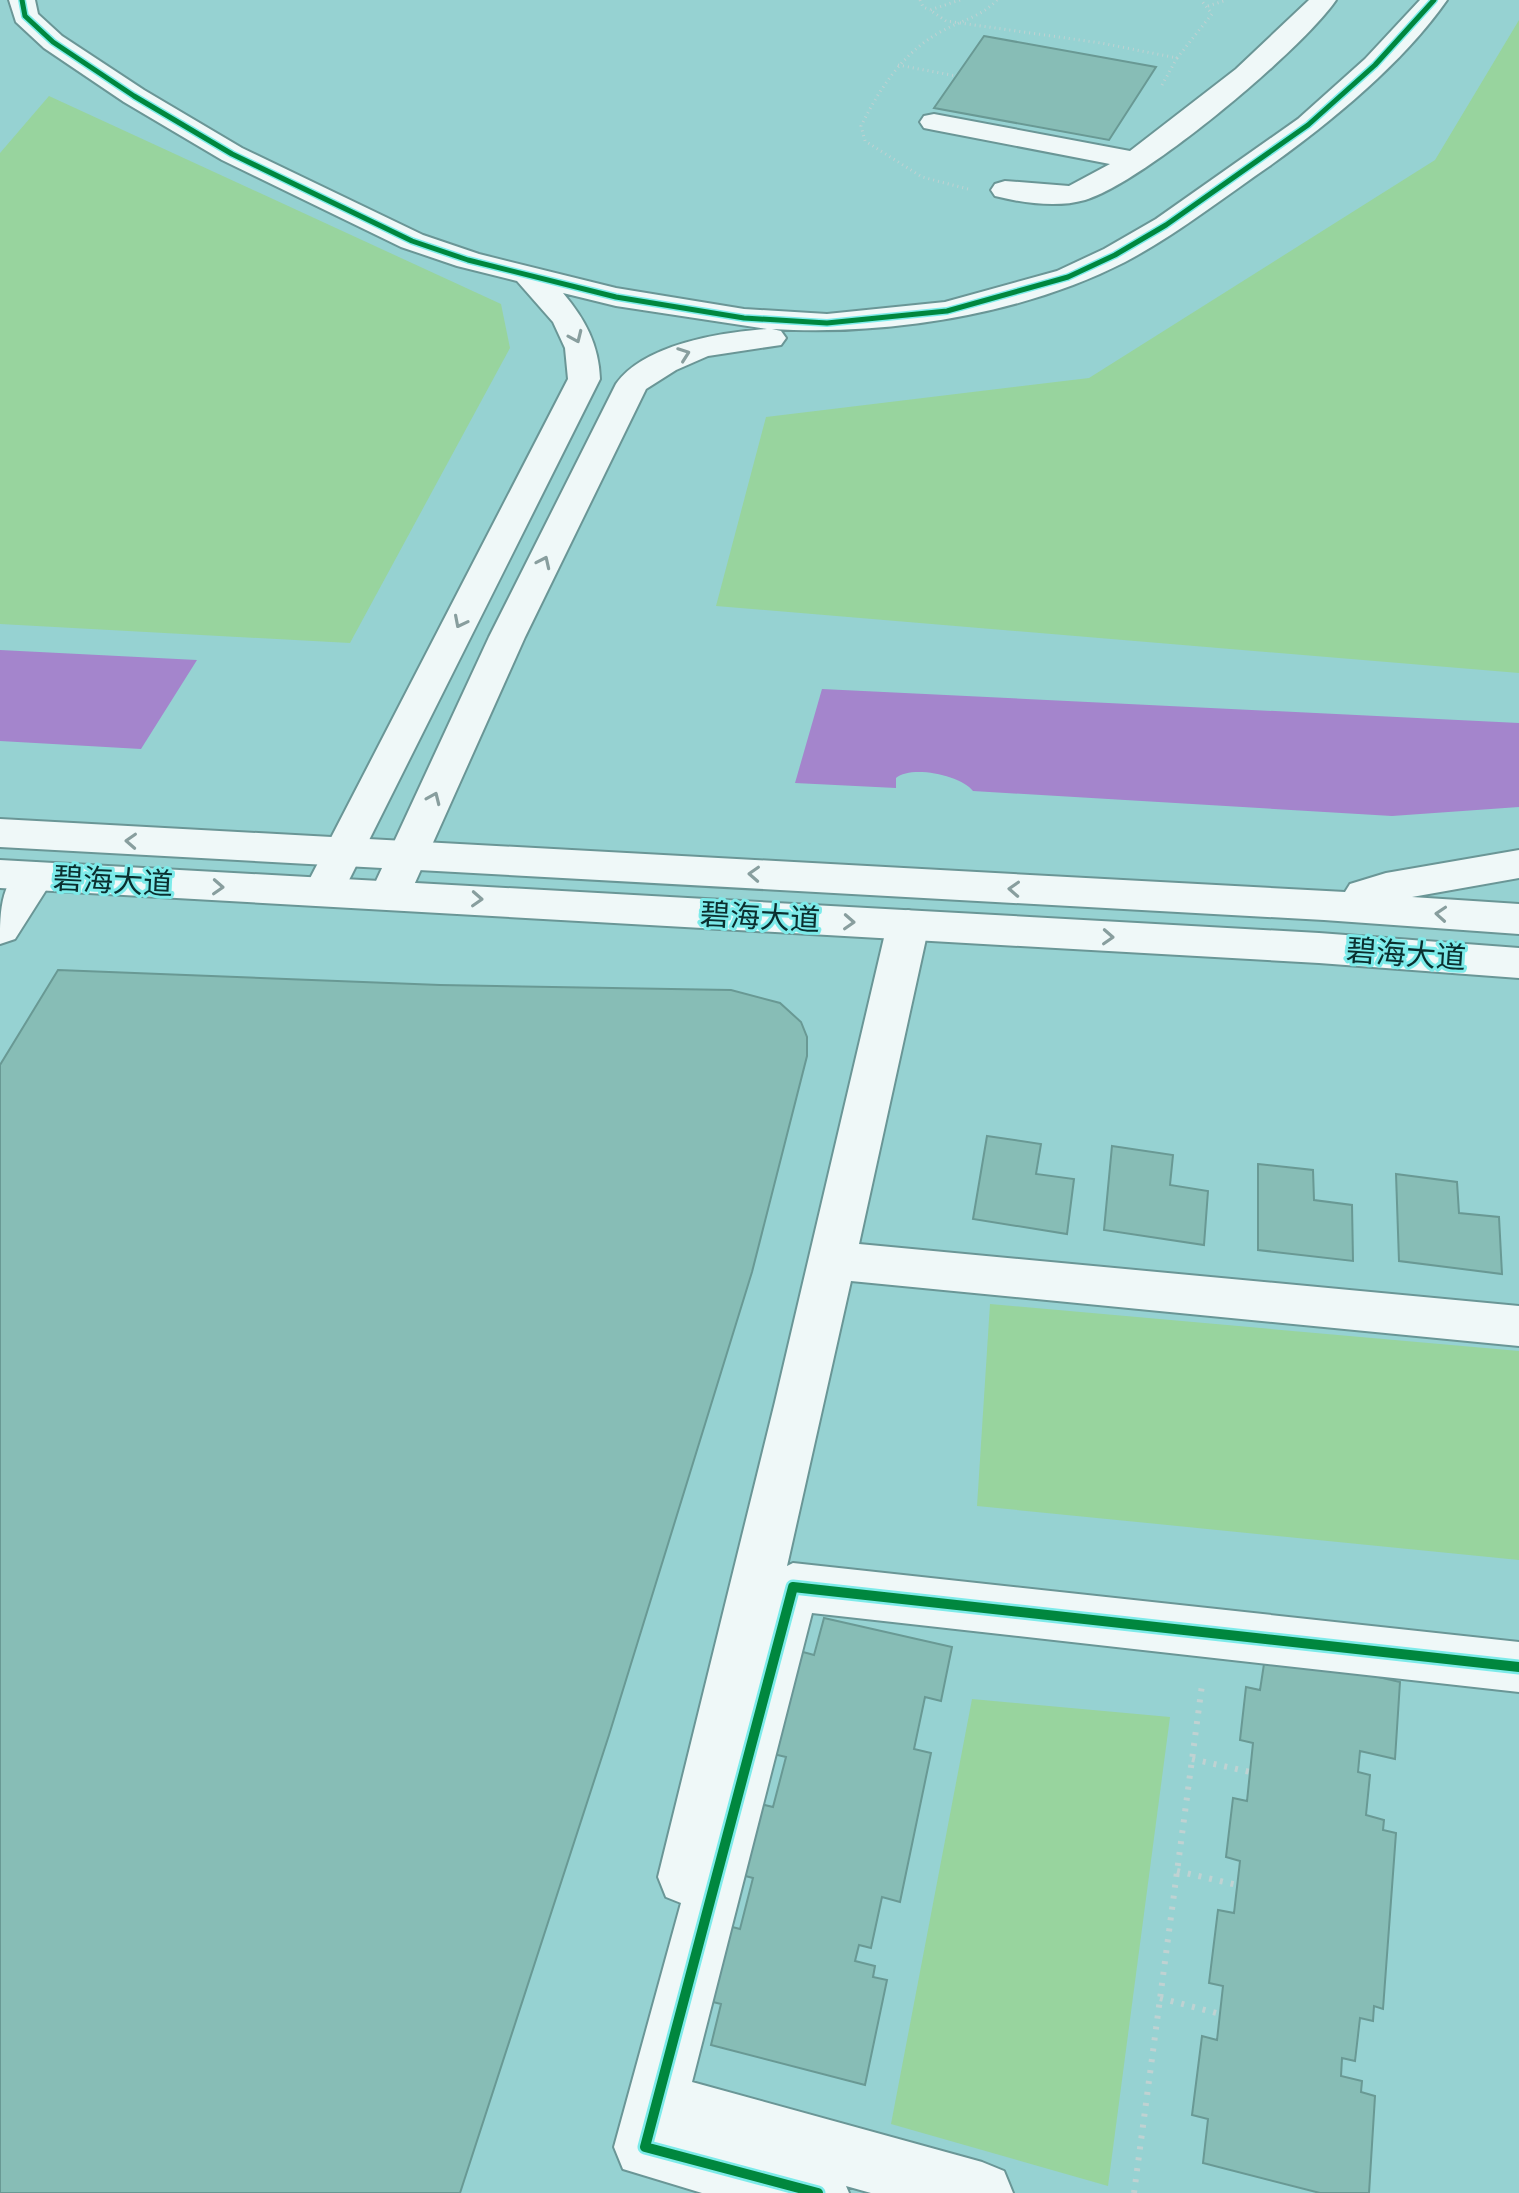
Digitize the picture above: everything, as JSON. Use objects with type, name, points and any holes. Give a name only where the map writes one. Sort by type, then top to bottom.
[{"type":"street","points":[[1005,190],[1060,195],[1079,193],[1134,160],[1280,45],[1323,0]]},
{"type":"street","points":[[14,18],[92,70],[232,154],[412,241],[529,277],[686,310],[782,322],[885,320],[947,311],[1068,277],[1115,255],[1233,180],[1308,125],[1352,87],[1434,0]]},
{"type":"street","points":[[390,894],[507,637],[632,384],[659,364],[710,345],[734,340],[867,333],[957,322],[1036,303],[1107,272],[1182,231],[1336,122],[1402,60],[1453,0]]},
{"type":"street","points":[[934,122],[1134,160]]},
{"type":"street","points":[[323,892],[569,414],[584,379],[585,360],[574,331],[562,309],[529,277]]},
{"type":"street","name":"碧海大道","points":[[0,833],[1326,905],[1519,919]]},
{"type":"street","points":[[1326,905],[1386,887],[1519,864]]},
{"type":"street","points":[[0,929],[18,875]]},
{"type":"street","name":"碧海大道","points":[[18,875],[390,894],[1519,963]]},
{"type":"street","points":[[818,2193],[645,2147],[640,2111],[908,925]]},
{"type":"street","points":[[830,1260],[1519,1326]]},
{"type":"street","points":[[640,2111],[793,1587],[1519,1667]]},
{"type":"street","points":[[640,2111],[982,2193]]},
{"type":"path","points":[[920,0],[923,7],[946,21],[1101,43],[1177,58],[1212,14],[1201,0]]},
{"type":"path","points":[[930,10],[960,0]]},
{"type":"path","points":[[1208,6],[1227,0]]},
{"type":"path","points":[[898,65],[956,76]]},
{"type":"path","points":[[1134,2193],[1209,1632]]},
{"type":"path","points":[[1192,1759],[1250,1772]]},
{"type":"path","points":[[1177,1871],[1237,1885]]},
{"type":"path","points":[[1160,1998],[1220,2014]]},
{"type":"green space","points":[[1519,20],[1519,673],[716,606],[766,417],[1089,378],[1435,160]]},
{"type":"green space","points":[[49,96],[501,304],[510,348],[350,643],[0,624],[0,153]]},
{"type":"green space","points":[[990,1304],[1519,1351],[1519,1560],[977,1506]]},
{"type":"green space","points":[[972,1699],[1170,1717],[1108,2186],[891,2124]]},
{"type":"shaded area","points":[[0,650],[197,660],[141,749],[0,741]]},
{"type":"shaded area","points":[[822,689],[1519,723],[1519,807],[1392,816],[973,791],[958,780],[924,772],[903,774],[896,778],[896,788],[795,783]]},
{"type":"building","points":[[984,36],[1156,67],[1109,140],[934,108]]},
{"type":"building","points":[[58,970],[440,985],[731,990],[780,1003],[801,1022],[807,1037],[807,1056],[752,1272],[609,1735],[460,2193],[0,2193],[0,1065]]},
{"type":"building","points":[[987,1136],[1041,1144],[1036,1174],[1074,1179],[1067,1234],[973,1219]]},
{"type":"building","points":[[1112,1146],[1173,1155],[1170,1185],[1208,1191],[1204,1245],[1104,1230]]},
{"type":"building","points":[[1258,1164],[1313,1170],[1314,1200],[1352,1205],[1353,1261],[1258,1250]]},
{"type":"building","points":[[1396,1174],[1457,1182],[1459,1213],[1499,1217],[1502,1274],[1399,1261]]},
{"type":"building","points":[[824,1618],[952,1647],[941,1701],[925,1697],[914,1749],[931,1753],[900,1902],[882,1897],[871,1948],[859,1945],[855,1961],[875,1966],[873,1977],[887,1980],[865,2085],[711,2045],[721,2004],[701,1999],[721,1924],[740,1929],[753,1878],[734,1873],[752,1802],[773,1807],[786,1757],[765,1752],[792,1649],[814,1655]]},
{"type":"building","points":[[1266,1651],[1400,1682],[1395,1759],[1360,1751],[1358,1772],[1370,1775],[1366,1815],[1384,1820],[1383,1830],[1396,1833],[1383,2009],[1374,2006],[1373,2021],[1360,2018],[1355,2061],[1342,2058],[1341,2076],[1362,2081],[1361,2092],[1375,2096],[1369,2193],[1320,2193],[1203,2163],[1208,2119],[1192,2115],[1202,2036],[1217,2040],[1223,1986],[1209,1983],[1218,1910],[1234,1913],[1240,1861],[1226,1857],[1233,1798],[1247,1801],[1253,1743],[1240,1740],[1246,1687],[1260,1690]]},
{"type":"cycle path","points":[[22,0],[25,16],[53,42],[134,96],[232,154],[412,241],[468,260],[616,297],[744,318],[827,323],[947,311],[1068,277],[1115,255],[1166,225],[1308,125],[1375,65],[1434,0]]},
{"type":"cycle path","points":[[818,2193],[645,2147],[793,1587],[1519,1667]]}]
